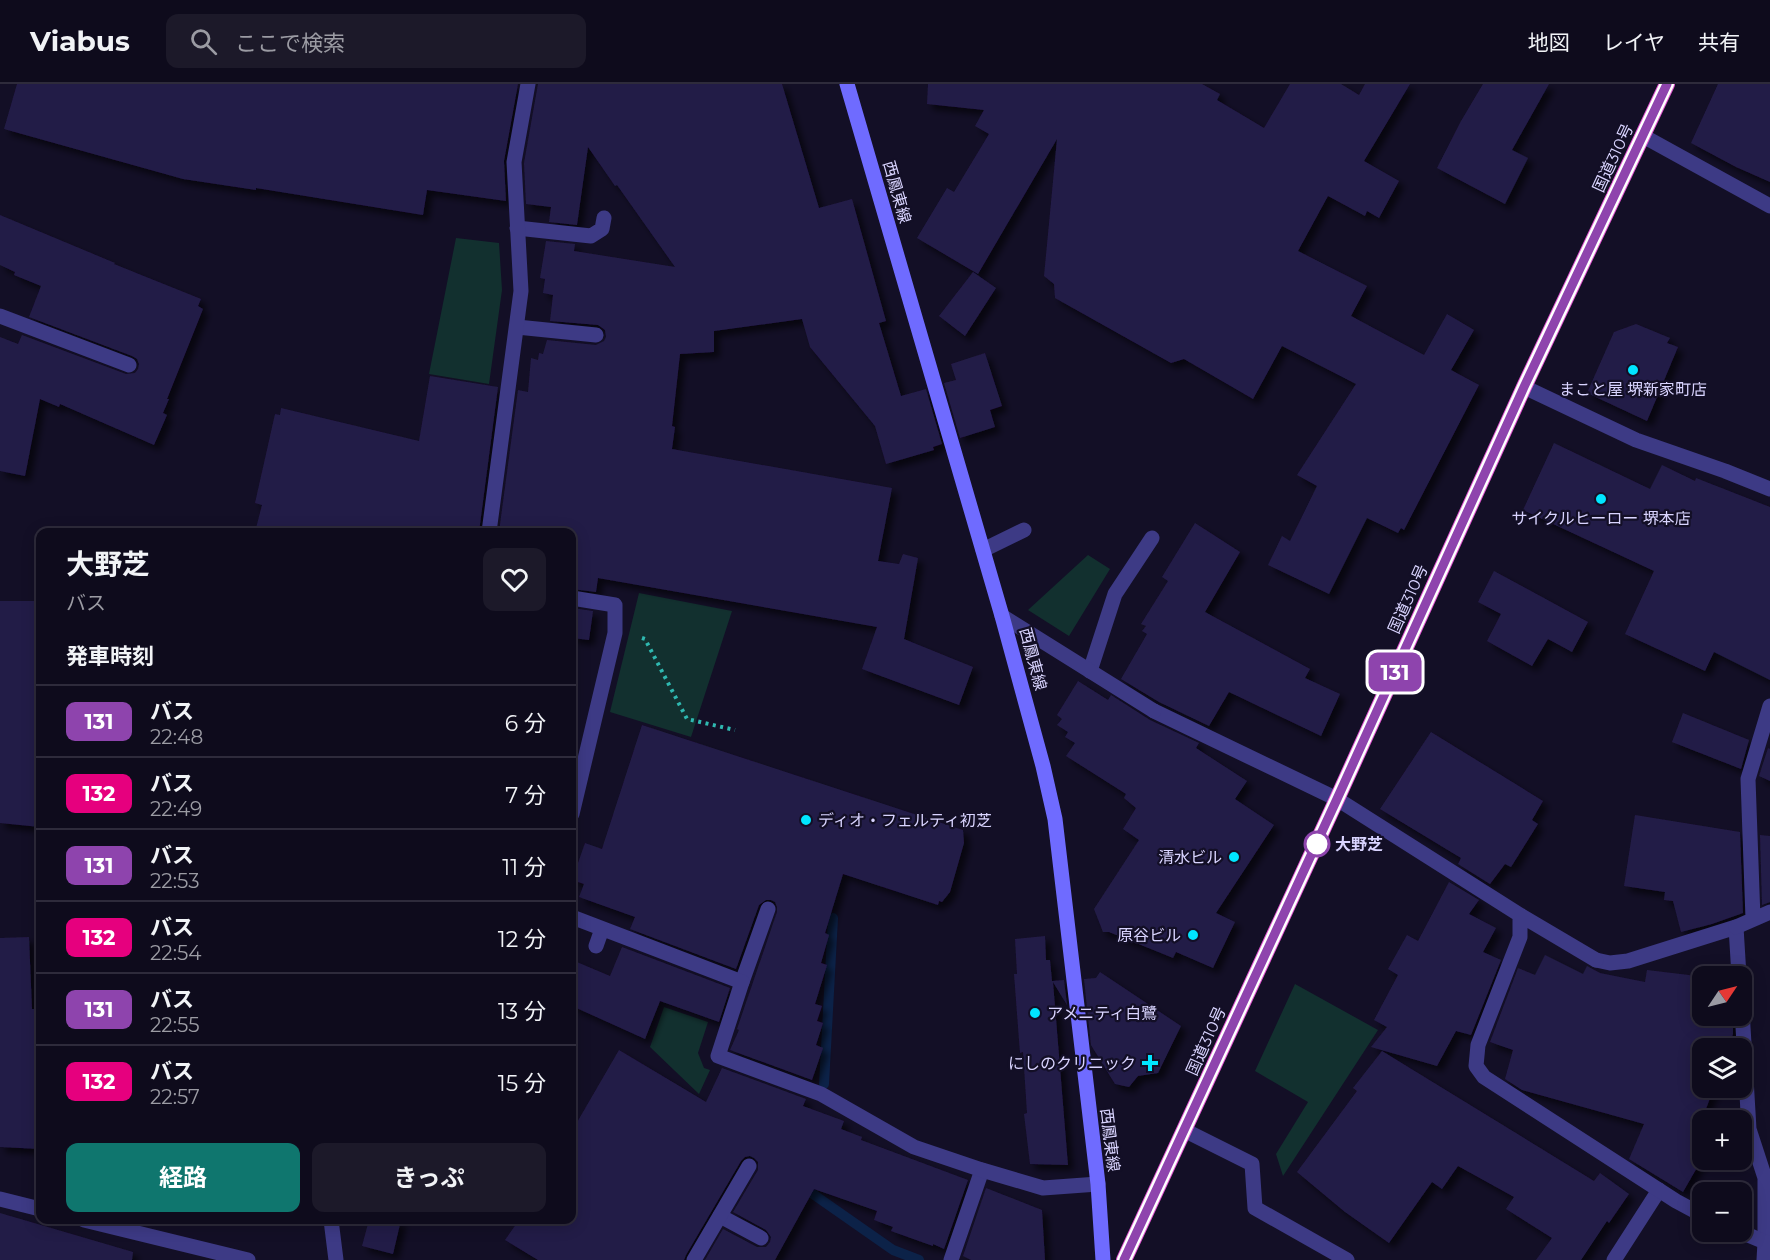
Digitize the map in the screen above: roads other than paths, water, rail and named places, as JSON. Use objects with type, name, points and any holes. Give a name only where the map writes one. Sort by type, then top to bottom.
[{"type":"highway","name":"国道310号","points":[[1124,1260],[1524,387],[1667,84]]},
{"type":"main road","name":"西鳳東線","points":[[847,84],[1002,616],[1055,819],[1098,1184],[1103,1260]]},
{"type":"street","points":[[490,528],[521,291],[514,162],[528,84]]},
{"type":"street","points":[[1643,136],[1770,206]]},
{"type":"street","points":[[517,228],[591,236],[602,229],[604,218]]},
{"type":"street","points":[[0,316],[129,365]]},
{"type":"street","points":[[517,327],[596,335]]},
{"type":"street","points":[[1524,387],[1636,440],[1770,489]]},
{"type":"street","points":[[982,550],[1024,530]]},
{"type":"street","points":[[1090,671],[1115,594],[1152,538]]},
{"type":"street","points":[[576,599],[615,605],[615,633],[576,797]]},
{"type":"street","points":[[1002,616],[1154,711],[1337,799],[1520,915],[1596,960],[1610,963],[1628,961],[1736,927],[1770,912]]},
{"type":"street","points":[[1753,919],[1748,779],[1770,706]]},
{"type":"street","points":[[768,909],[717,1056],[820,1094],[914,1147],[982,1170],[1043,1188],[1098,1184]]},
{"type":"street","points":[[1520,915],[1520,938],[1478,1045],[1476,1066],[1484,1077],[1692,1210]]},
{"type":"street","points":[[576,919],[742,982]]},
{"type":"street","points":[[1736,927],[1738,966]]},
{"type":"street","points":[[596,946],[602,929]]},
{"type":"street","points":[[1743,1026],[1749,1129],[1765,1178],[1768,1243],[1764,1260]]},
{"type":"street","points":[[1184,1130],[1252,1164],[1255,1208],[1347,1260]]},
{"type":"street","points":[[694,1260],[749,1166]]},
{"type":"street","points":[[951,1260],[982,1170]]},
{"type":"street","points":[[1614,1260],[1659,1190]]},
{"type":"street","points":[[0,1199],[36,1208]]},
{"type":"street","points":[[720,1216],[761,1238]]},
{"type":"street","points":[[100,1224],[248,1260]]},
{"type":"street","points":[[332,1224],[336,1260]]},
{"type":"street","points":[[1752,1236],[1768,1243]]},
{"type":"waterway","points":[[824,1084],[833,918]]},
{"type":"waterway","points":[[800,1185],[893,1250],[919,1260]]},
{"type":"place","name":"まこと屋 堺新家町店","points":[[1633,370]]},
{"type":"place","name":"サイクルヒーロー 堺本店","points":[[1601,499]]},
{"type":"place","name":"ディオ・フェルティ初芝","points":[[806,820]]},
{"type":"place","name":"大野芝","points":[[1317,844]]},
{"type":"place","name":"清水ビル","points":[[1234,857]]},
{"type":"place","name":"原谷ビル","points":[[1193,935]]},
{"type":"place","name":"アメニティ白鷺","points":[[1035,1013]]},
{"type":"place","name":"にしのクリニック","points":[[1150,1063]]}]
